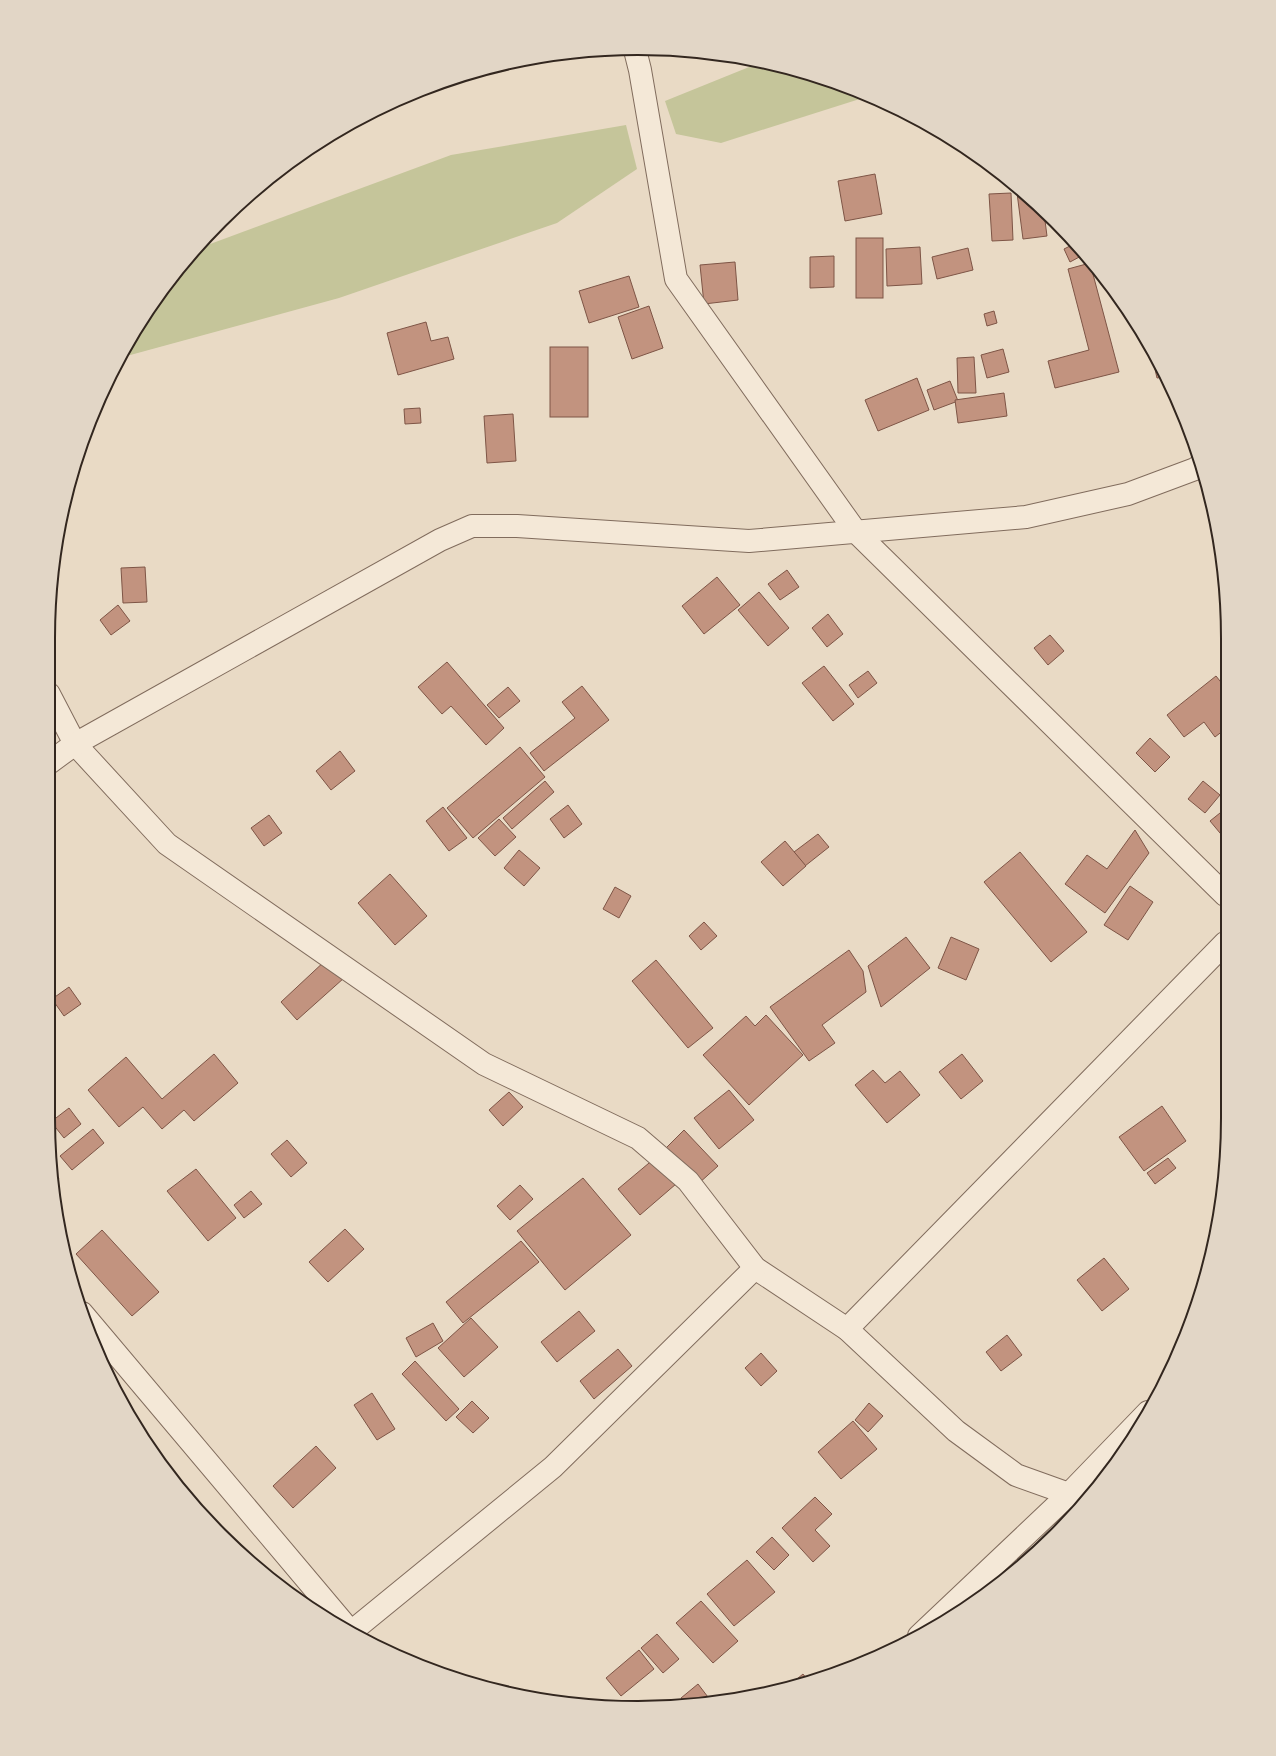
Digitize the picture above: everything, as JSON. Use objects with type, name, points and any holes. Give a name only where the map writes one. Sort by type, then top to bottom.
[{"type":"street","points":[[636,55],[676,280],[856,532],[1221,891]]},
{"type":"street","points":[[55,759],[75,744],[440,540],[472,526],[517,526],[749,541],[1026,517],[1128,494],[1195,469]]},
{"type":"street","points":[[55,707],[75,744],[174,849],[484,1064],[638,1138],[688,1181],[755,1268],[847,1329],[956,1431],[1016,1475],[1078,1498]]},
{"type":"street","points":[[847,1329],[1221,947]]},
{"type":"street","points":[[356,1628],[553,1467],[755,1268]]},
{"type":"street","points":[[94,1327],[341,1620]]},
{"type":"street","points":[[944,1614],[1078,1498],[1119,1448]]},
{"type":"green space","points":[[752,66],[789,75],[860,99],[721,143],[676,134],[665,101]]},
{"type":"green space","points":[[626,125],[637,169],[557,223],[339,298],[128,356],[153,314],[175,283],[209,245],[451,155]]},
{"type":"building","points":[[875,174],[882,214],[845,221],[838,181]]},
{"type":"building","points":[[1011,193],[1013,240],[992,241],[989,194]]},
{"type":"building","points":[[1017,196],[1045,221],[1047,236],[1023,239]]},
{"type":"building","points":[[856,238],[883,238],[883,298],[856,298]]},
{"type":"building","points":[[1069,246],[1079,257],[1070,262],[1064,249]]},
{"type":"building","points":[[920,247],[922,284],[887,286],[886,249]]},
{"type":"building","points":[[968,248],[973,270],[937,279],[932,257]]},
{"type":"building","points":[[834,256],[834,287],[810,288],[810,257]]},
{"type":"building","points":[[735,262],[738,300],[704,304],[700,265]]},
{"type":"building","points":[[1085,264],[1093,273],[1119,372],[1055,388],[1048,361],[1089,350],[1068,269]]},
{"type":"building","points":[[629,276],[639,307],[589,323],[579,291]]},
{"type":"building","points":[[649,306],[663,348],[632,359],[618,317]]},
{"type":"building","points":[[994,311],[997,323],[987,326],[984,314]]},
{"type":"building","points":[[426,322],[431,341],[448,337],[454,359],[398,375],[387,333]]},
{"type":"building","points":[[550,347],[588,347],[588,417],[550,417]]},
{"type":"building","points":[[1003,349],[1009,372],[987,378],[981,355]]},
{"type":"building","points":[[974,357],[976,393],[958,393],[957,358]]},
{"type":"building","points":[[1155,369],[1160,378],[1157,378]]},
{"type":"building","points":[[917,378],[929,410],[878,431],[865,400]]},
{"type":"building","points":[[950,381],[958,401],[934,410],[927,390]]},
{"type":"building","points":[[1004,393],[1007,416],[958,423],[955,400]]},
{"type":"building","points":[[420,408],[421,423],[405,424],[404,409]]},
{"type":"building","points":[[513,414],[516,461],[487,463],[484,416]]},
{"type":"building","points":[[145,567],[147,602],[123,603],[121,568]]},
{"type":"building","points":[[787,570],[799,587],[780,600],[768,584]]},
{"type":"building","points":[[717,577],[740,605],[704,634],[682,606]]},
{"type":"building","points":[[759,592],[789,628],[768,646],[738,610]]},
{"type":"building","points":[[118,605],[130,621],[111,635],[100,620]]},
{"type":"building","points":[[828,614],[843,634],[827,647],[812,628]]},
{"type":"building","points":[[1050,635],[1064,651],[1048,665],[1034,648]]},
{"type":"building","points":[[447,662],[504,728],[486,745],[451,706],[442,714],[418,687]]},
{"type":"building","points":[[824,666],[854,704],[833,721],[802,683]]},
{"type":"building","points":[[868,671],[877,683],[858,698],[849,685]]},
{"type":"building","points":[[1216,676],[1221,682],[1221,732],[1215,737],[1204,722],[1184,737],[1167,715]]},
{"type":"building","points":[[582,686],[609,720],[544,771],[530,753],[575,718],[562,702]]},
{"type":"building","points":[[508,687],[520,701],[499,718],[487,705]]},
{"type":"building","points":[[1150,738],[1170,757],[1155,772],[1136,753]]},
{"type":"building","points":[[520,747],[545,777],[473,838],[447,808]]},
{"type":"building","points":[[340,751],[355,771],[331,790],[316,771]]},
{"type":"building","points":[[545,781],[554,792],[512,829],[503,818]]},
{"type":"building","points":[[1203,781],[1220,795],[1205,813],[1188,799]]},
{"type":"building","points":[[568,805],[582,824],[564,838],[550,819]]},
{"type":"building","points":[[443,807],[467,838],[449,851],[426,821]]},
{"type":"building","points":[[1221,812],[1221,834],[1210,821]]},
{"type":"building","points":[[269,815],[282,833],[264,846],[251,828]]},
{"type":"building","points":[[499,819],[516,837],[495,856],[478,838]]},
{"type":"building","points":[[1135,830],[1149,853],[1105,913],[1065,884],[1087,855],[1107,869]]},
{"type":"building","points":[[818,834],[829,847],[805,866],[794,852]]},
{"type":"building","points":[[785,841],[806,866],[783,886],[761,862]]},
{"type":"building","points":[[519,850],[540,868],[524,886],[504,868]]},
{"type":"building","points":[[1020,852],[1087,932],[1051,962],[984,882]]},
{"type":"building","points":[[390,874],[427,916],[395,945],[358,903]]},
{"type":"building","points":[[1130,886],[1153,902],[1128,940],[1104,925]]},
{"type":"building","points":[[615,887],[631,896],[619,918],[603,909]]},
{"type":"building","points":[[704,922],[717,936],[701,950],[689,936]]},
{"type":"building","points":[[906,937],[930,968],[881,1007],[868,966]]},
{"type":"building","points":[[951,937],[979,949],[966,980],[938,968]]},
{"type":"building","points":[[849,950],[863,971],[866,992],[822,1025],[835,1043],[809,1061],[770,1007]]},
{"type":"building","points":[[327,959],[344,978],[297,1020],[281,1002]]},
{"type":"building","points":[[656,960],[713,1028],[688,1048],[632,981]]},
{"type":"building","points":[[69,987],[81,1004],[64,1016],[55,1003],[55,997]]},
{"type":"building","points":[[766,1015],[803,1055],[749,1105],[703,1055],[746,1016],[755,1026]]},
{"type":"building","points":[[214,1054],[238,1083],[194,1121],[184,1110],[162,1129],[143,1107],[119,1127],[88,1090],[126,1057],[162,1099]]},
{"type":"building","points":[[962,1054],[983,1081],[961,1099],[939,1072]]},
{"type":"building","points":[[873,1070],[885,1083],[900,1071],[920,1095],[887,1123],[855,1085]]},
{"type":"building","points":[[729,1090],[754,1120],[719,1149],[694,1118]]},
{"type":"building","points":[[509,1092],[523,1107],[503,1126],[489,1110]]},
{"type":"building","points":[[1162,1106],[1186,1141],[1144,1171],[1119,1137]]},
{"type":"building","points":[[69,1108],[81,1124],[64,1138],[55,1127],[55,1119]]},
{"type":"building","points":[[93,1129],[104,1143],[72,1170],[60,1156]]},
{"type":"building","points":[[684,1130],[718,1166],[698,1184],[665,1149]]},
{"type":"building","points":[[287,1140],[307,1163],[291,1177],[271,1154]]},
{"type":"building","points":[[655,1158],[676,1184],[640,1215],[618,1189]]},
{"type":"building","points":[[1168,1158],[1176,1168],[1155,1184],[1147,1173]]},
{"type":"building","points":[[196,1169],[236,1218],[208,1241],[167,1191]]},
{"type":"building","points":[[583,1178],[631,1235],[565,1290],[517,1231]]},
{"type":"building","points":[[520,1185],[533,1199],[510,1220],[497,1206]]},
{"type":"building","points":[[251,1191],[262,1204],[244,1218],[234,1205]]},
{"type":"building","points":[[345,1229],[364,1249],[328,1282],[309,1262]]},
{"type":"building","points":[[102,1230],[159,1292],[132,1316],[76,1254]]},
{"type":"building","points":[[521,1241],[539,1262],[463,1323],[446,1302]]},
{"type":"building","points":[[1104,1258],[1129,1289],[1102,1311],[1077,1280]]},
{"type":"building","points":[[579,1311],[595,1331],[557,1362],[541,1342]]},
{"type":"building","points":[[471,1318],[498,1347],[464,1377],[438,1348]]},
{"type":"building","points":[[433,1323],[443,1341],[416,1357],[406,1338]]},
{"type":"building","points":[[1007,1335],[1022,1355],[1001,1371],[986,1352]]},
{"type":"building","points":[[618,1349],[632,1366],[594,1399],[580,1381]]},
{"type":"building","points":[[761,1353],[777,1371],[761,1386],[745,1368]]},
{"type":"building","points":[[415,1361],[459,1409],[446,1421],[402,1374]]},
{"type":"building","points":[[372,1393],[395,1429],[377,1440],[354,1405]]},
{"type":"building","points":[[472,1401],[489,1418],[473,1433],[456,1417]]},
{"type":"building","points":[[869,1403],[883,1416],[868,1432],[855,1420]]},
{"type":"building","points":[[853,1421],[877,1449],[841,1479],[818,1452]]},
{"type":"building","points":[[316,1446],[336,1468],[293,1508],[273,1486]]},
{"type":"building","points":[[815,1497],[832,1514],[815,1530],[830,1546],[813,1562],[782,1528]]},
{"type":"building","points":[[772,1537],[789,1555],[774,1570],[756,1552]]},
{"type":"building","points":[[747,1560],[775,1592],[734,1626],[707,1594]]},
{"type":"building","points":[[701,1601],[738,1641],[713,1663],[676,1623]]},
{"type":"building","points":[[657,1634],[679,1659],[663,1673],[641,1648]]},
{"type":"building","points":[[639,1650],[654,1669],[621,1696],[606,1678]]},
{"type":"building","points":[[698,1684],[708,1697],[682,1699],[681,1698]]}]
